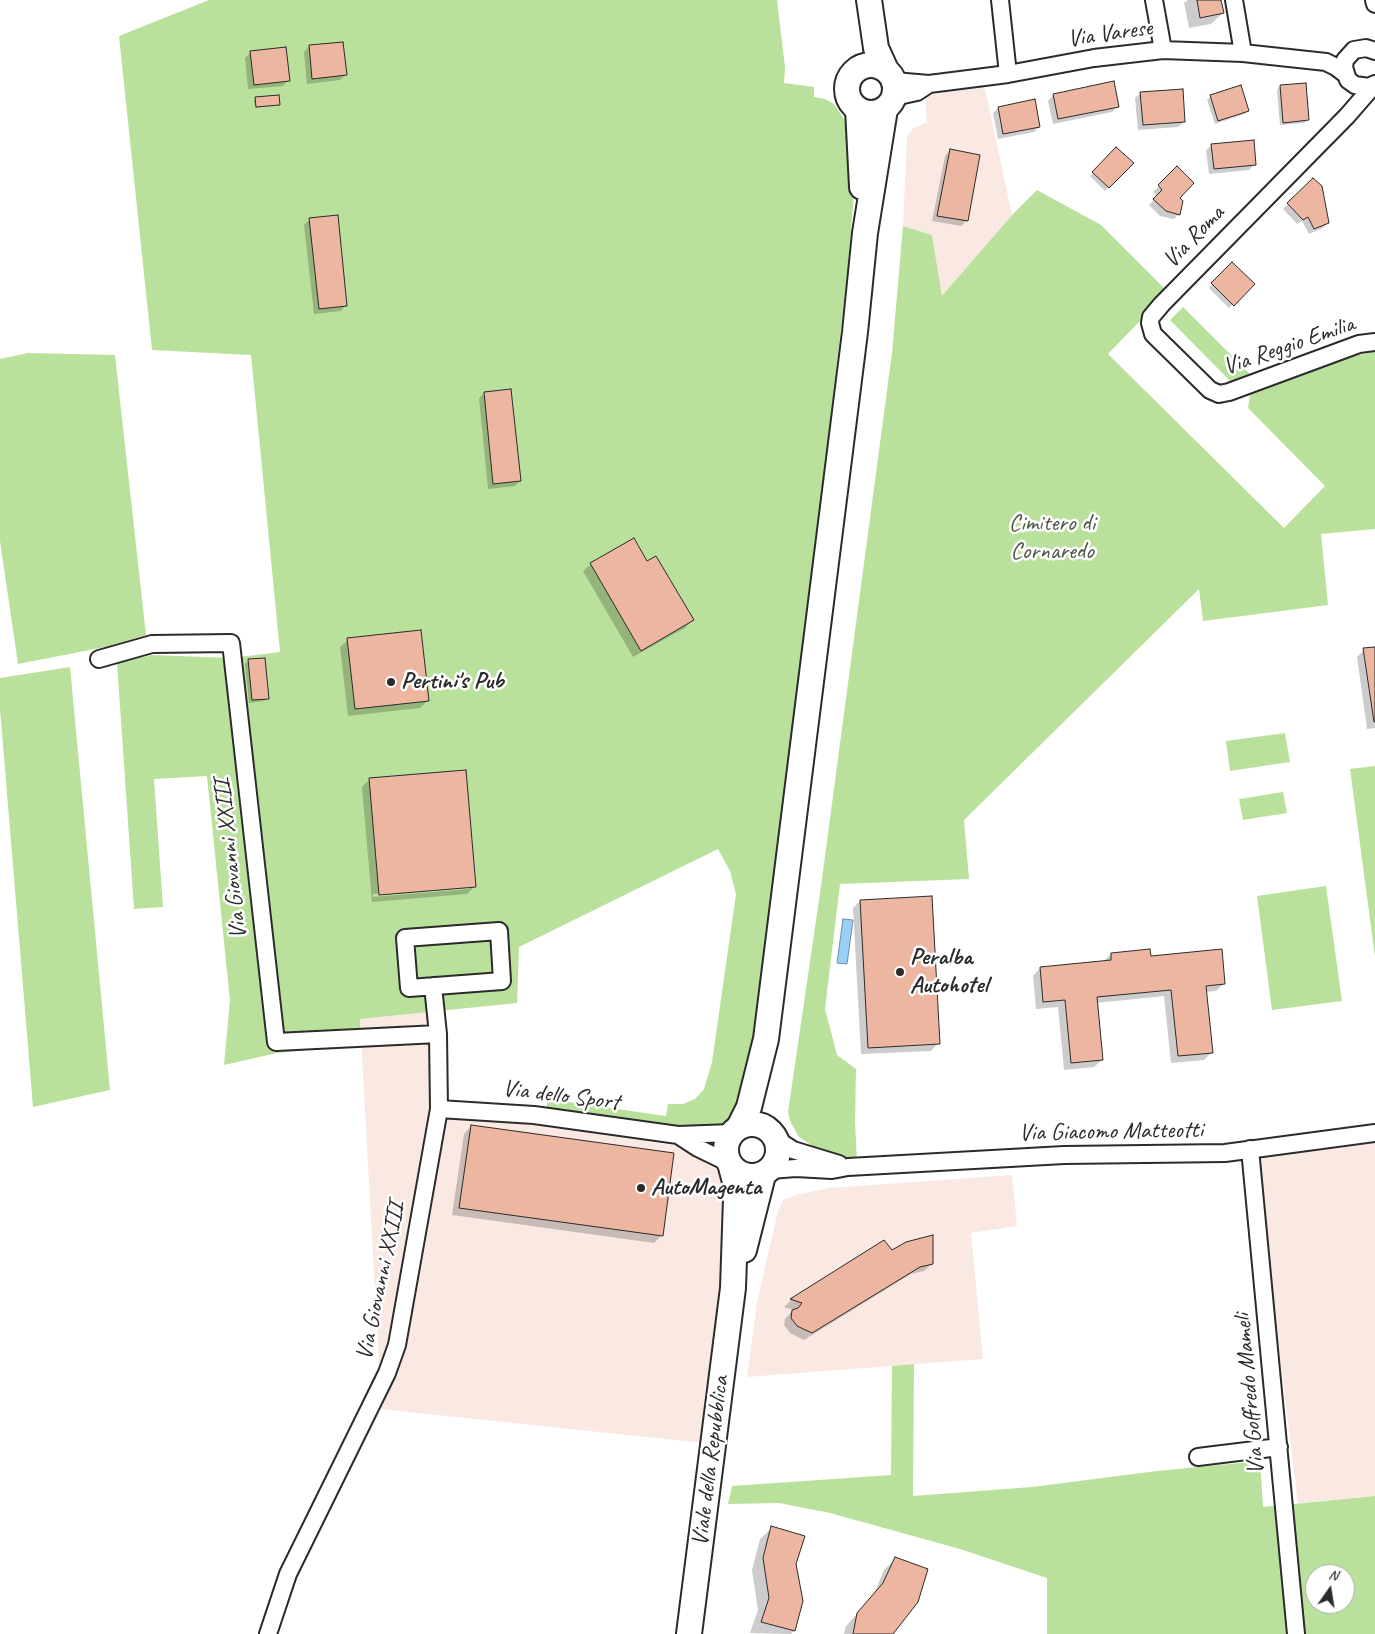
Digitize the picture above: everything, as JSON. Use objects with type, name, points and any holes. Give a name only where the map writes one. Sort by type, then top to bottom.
[{"type":"street","points":[[859,69],[868,0]]},
{"type":"street","points":[[766,1039],[749,1107],[728,1140],[726,1147],[730,1165],[737,1173],[754,1177],[766,1172],[775,1164],[778,1155],[778,1147],[765,1100],[766,1039],[855,332],[865,234],[890,89],[876,48],[868,0]]},
{"type":"street","points":[[1000,0],[1008,74]]},
{"type":"street","points":[[1154,0],[1163,50]]},
{"type":"street","points":[[1234,0],[1244,53]]},
{"type":"street","points":[[1374,0],[1375,4]]},
{"type":"street","name":"Via Varese","points":[[1297,59],[1360,48],[1374,50]]},
{"type":"street","name":"Via Varese","points":[[890,89],[916,92],[929,84],[1008,74],[1094,58],[1163,50],[1244,53],[1326,62],[1336,67],[1358,87],[1374,85]]},
{"type":"street","points":[[1347,116],[1345,60],[1354,50]]},
{"type":"street","points":[[872,65],[890,89],[872,113],[858,109],[848,97],[847,89],[852,74],[859,69],[872,65]]},
{"type":"street","name":"Via Roma","points":[[1219,394],[1210,390],[1154,334],[1150,324],[1151,317],[1347,116],[1374,85]]},
{"type":"street","points":[[858,109],[865,234]]},
{"type":"street","name":"Via Reggio Emilia","points":[[1219,394],[1359,344],[1375,342]]},
{"type":"street","name":"Via Giovanni XXIII","points":[[99,659],[152,644],[231,643],[276,1042],[438,1034]]},
{"type":"street","points":[[499,930],[502,982],[433,986],[409,988],[405,938],[499,930]]},
{"type":"street","name":"Via Giovanni XXIII","points":[[268,1634],[288,1574],[387,1373],[397,1345],[439,1108],[438,1034],[433,986]]},
{"type":"street","name":"Via dello Sport","points":[[439,1108],[534,1115],[678,1135],[736,1130]]},
{"type":"street","points":[[736,1130],[747,1124],[756,1124],[764,1127],[774,1135]]},
{"type":"street","name":"Via Giacomo Matteotti","points":[[766,1172],[796,1168],[832,1170],[848,1167],[1064,1155],[1225,1153],[1375,1133]]},
{"type":"street","name":"Via dello Sport","points":[[678,1135],[730,1165]]},
{"type":"street","name":"Via Giacomo Matteotti","points":[[774,1135],[793,1150],[848,1167]]},
{"type":"street","name":"Via Goffredo Mameli","points":[[1250,1149],[1296,1634]]},
{"type":"street","name":"Viale della Repubblica","points":[[689,1634],[733,1288],[736,1199],[735,1182],[730,1165]]},
{"type":"street","name":"Viale della Repubblica","points":[[733,1288],[766,1172]]},
{"type":"street","points":[[1198,1457],[1279,1447]]},
{"type":"shaded area","points":[[984,84],[1012,215],[942,297],[932,235],[903,226],[907,137],[912,129],[927,122],[925,96]]},
{"type":"shaded area","points":[[441,1010],[442,1112],[679,1146],[720,1171],[731,1201],[703,1443],[380,1409],[361,1402],[379,1365],[360,1019]]},
{"type":"shaded area","points":[[1375,1142],[1375,1496],[1298,1503],[1255,1156]]},
{"type":"shaded area","points":[[1012,1175],[1017,1226],[971,1233],[983,1359],[747,1377],[757,1302],[778,1211],[783,1200],[796,1195],[829,1188]]},
{"type":"green space","points":[[209,0],[777,0],[785,67],[784,83],[814,87],[814,97],[825,99],[834,104],[852,135],[857,158],[847,276],[783,825],[747,1093],[729,1122],[718,1127],[698,1129],[546,1110],[548,1099],[666,1116],[668,1104],[683,1104],[695,1099],[704,1089],[712,1062],[736,894],[730,871],[718,849],[519,947],[517,1003],[360,1019],[361,1045],[277,1053],[224,1065],[230,1001],[207,776],[154,779],[163,907],[134,909],[117,663],[152,655],[231,658],[280,652],[251,355],[152,350],[119,36]]},
{"type":"green space","name":"Cimitero di Cornaredo","points":[[1037,190],[1101,225],[1168,292],[1108,354],[1284,528],[1325,486],[1248,408],[1250,395],[1343,359],[1375,351],[1375,529],[1321,534],[1328,605],[1203,621],[1199,589],[964,820],[969,879],[840,884],[825,1009],[837,1055],[856,1069],[855,1122],[857,1160],[848,1161],[813,1152],[811,1145],[799,1137],[790,1121],[788,1112],[821,886],[892,353],[903,226],[932,235],[942,296],[1012,215]]},
{"type":"green space","points":[[1183,307],[1254,378],[1234,385],[1170,320]]},
{"type":"green space","points":[[28,353],[115,355],[146,635],[105,647],[18,664],[0,541],[0,359]]},
{"type":"green space","points":[[70,667],[110,1090],[33,1107],[0,709],[0,678]]},
{"type":"green space","points":[[1285,733],[1290,762],[1230,771],[1226,741]]},
{"type":"green space","points":[[1375,766],[1375,957],[1350,769]]},
{"type":"green space","points":[[1283,792],[1287,813],[1243,820],[1239,799]]},
{"type":"green space","points":[[1326,886],[1342,1001],[1272,1010],[1257,896]]},
{"type":"green space","points":[[914,1364],[913,1496],[1032,1487],[1157,1471],[1260,1461],[1263,1507],[1375,1496],[1375,1634],[1047,1634],[1047,1578],[960,1549],[830,1513],[779,1503],[728,1504],[732,1486],[891,1475],[892,1366]]},
{"type":"water","points":[[843,919],[853,920],[847,964],[837,963]]},
{"type":"building","points":[[1197,0],[1221,0],[1224,13],[1200,18]]},
{"type":"building","points":[[343,42],[347,75],[312,79],[309,45]]},
{"type":"building","points":[[286,47],[290,81],[254,85],[250,51]]},
{"type":"building","points":[[1114,81],[1119,107],[1058,119],[1053,94]]},
{"type":"building","points":[[1306,83],[1309,120],[1283,123],[1280,85]]},
{"type":"building","points":[[1241,85],[1249,111],[1218,121],[1210,95]]},
{"type":"building","points":[[1183,89],[1185,122],[1143,125],[1140,92]]},
{"type":"building","points":[[279,95],[280,105],[256,107],[255,97]]},
{"type":"building","points":[[1035,99],[1040,127],[1003,134],[998,107]]},
{"type":"building","points":[[1254,140],[1256,165],[1214,169],[1211,144]]},
{"type":"building","points":[[1116,147],[1134,163],[1109,188],[1092,172]]},
{"type":"building","points":[[950,149],[980,155],[968,221],[937,216]]},
{"type":"building","points":[[1177,166],[1194,183],[1180,198],[1183,201],[1180,215],[1166,211],[1153,199],[1162,190],[1158,185]]},
{"type":"building","points":[[1313,178],[1322,186],[1329,223],[1314,229],[1308,217],[1303,220],[1287,203]]},
{"type":"building","points":[[338,215],[347,306],[319,309],[309,218]]},
{"type":"building","points":[[1232,262],[1255,284],[1234,306],[1211,283]]},
{"type":"building","points":[[511,389],[521,481],[493,484],[484,392]]},
{"type":"building","points":[[634,538],[647,561],[656,556],[694,620],[641,651],[590,563]]},
{"type":"building","points":[[421,630],[429,701],[355,709],[347,638]]},
{"type":"building","points":[[1375,647],[1375,722],[1374,722],[1363,648]]},
{"type":"building","points":[[265,658],[269,699],[252,700],[248,659]]},
{"type":"building","points":[[466,770],[476,887],[379,895],[369,778]]},
{"type":"building","name":"Peralba Autohotel","points":[[932,896],[940,1044],[868,1048],[860,900]]},
{"type":"building","points":[[1150,949],[1151,956],[1222,949],[1225,984],[1206,986],[1213,1053],[1178,1056],[1171,990],[1097,997],[1103,1060],[1071,1063],[1065,1000],[1043,1002],[1040,967],[1111,960],[1111,953]]},
{"type":"building","points":[[471,1125],[674,1153],[663,1236],[459,1208]]},
{"type":"building","points":[[933,1235],[933,1264],[920,1267],[812,1333],[797,1326],[791,1318],[792,1310],[798,1308],[802,1303],[790,1299],[884,1240],[892,1250],[906,1242]]},
{"type":"building","points":[[771,1526],[805,1536],[796,1564],[803,1601],[795,1631],[761,1622],[769,1598],[763,1558]]},
{"type":"building","points":[[895,1557],[928,1569],[918,1602],[893,1634],[853,1634],[857,1613],[883,1583]]},
{"type":"place","name":"Pertini's Pub","points":[[391,682]]},
{"type":"place","name":"Peralba Autohotel","points":[[900,972]]},
{"type":"place","name":"AutoMagenta","points":[[641,1188]]}]
